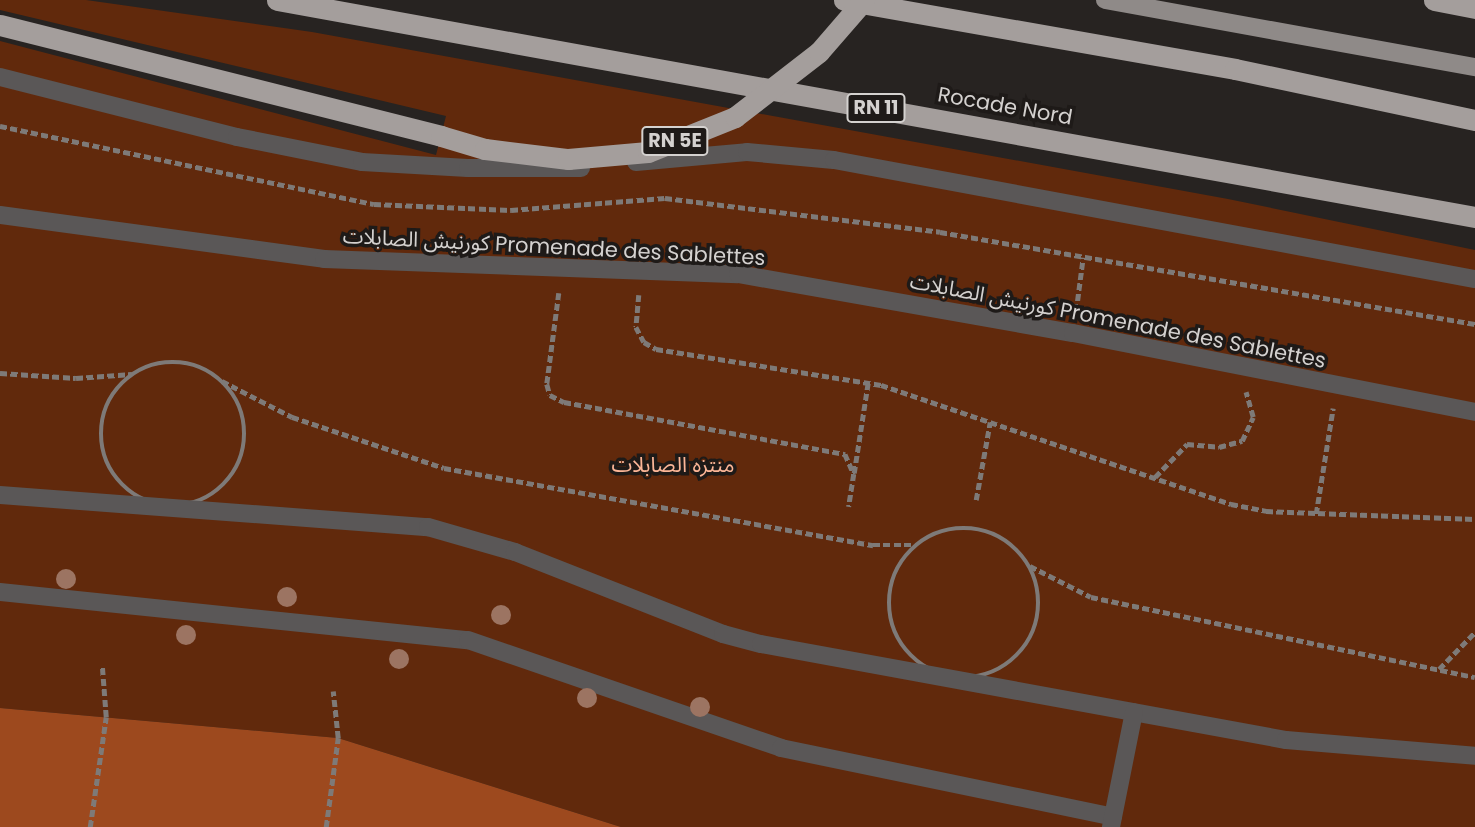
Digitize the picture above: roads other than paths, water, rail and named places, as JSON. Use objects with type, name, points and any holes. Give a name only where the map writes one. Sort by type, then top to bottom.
[{"type":"highway","name":"Rocade Nord","points":[[277,0],[1475,217]]},
{"type":"highway","points":[[844,0],[1235,69],[1475,120]]},
{"type":"highway","name":"RN 5E","points":[[0,25],[485,149],[568,159],[648,152],[735,117],[819,52],[864,0]]},
{"type":"highway","points":[[1434,0],[1475,8]]},
{"type":"main road","points":[[1105,0],[1475,67]]},
{"type":"street","points":[[0,77],[237,137],[372,163],[550,169],[724,153],[798,155],[1475,279]]},
{"type":"street","name":"كورنيش الصابلات Promenade des Sablettes","points":[[0,215],[324,259],[738,274],[1073,333],[1233,367],[1475,412]]},
{"type":"street","points":[[0,495],[428,527],[464,534],[723,635],[1286,740],[1475,756]]},
{"type":"street","points":[[0,592],[468,640],[781,748],[1112,822],[1134,712]]},
{"type":"park label","name":"منتزه الصابلات","points":[[673,465]]}]
